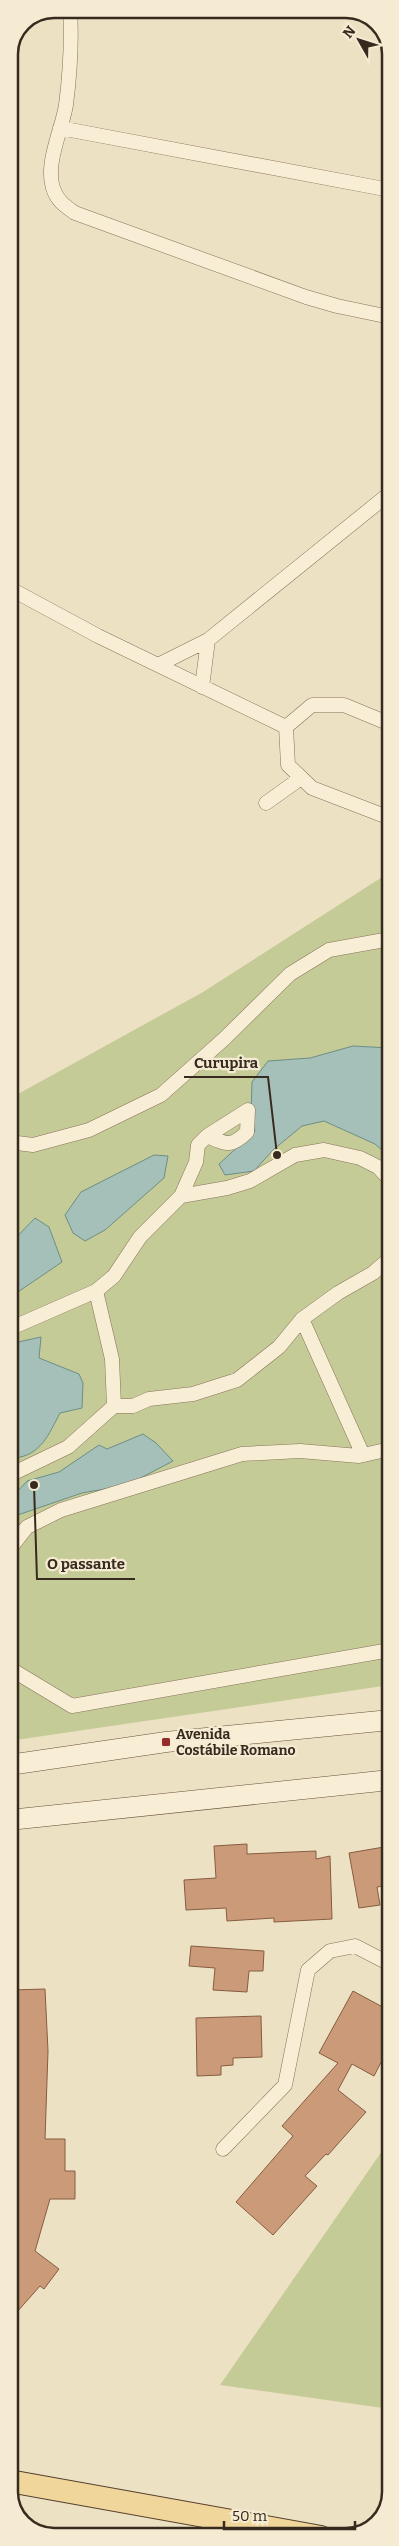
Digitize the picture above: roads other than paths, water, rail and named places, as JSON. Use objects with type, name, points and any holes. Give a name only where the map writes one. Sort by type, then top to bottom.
[{"type":"main road","points":[[18,1764],[166,1742],[382,1721]]},
{"type":"main road","points":[[18,1819],[382,1781]]},
{"type":"main road","points":[[18,2483],[272,2528]]},
{"type":"street","points":[[71,18],[72,36],[66,105],[52,166],[52,187],[60,203],[75,213],[306,297],[381,315]]},
{"type":"street","points":[[60,128],[381,188]]},
{"type":"street","points":[[158,665],[208,640],[381,500]]},
{"type":"street","points":[[18,593],[98,636],[286,727]]},
{"type":"street","points":[[202,687],[208,640]]},
{"type":"street","points":[[286,727],[312,705],[344,705],[381,720]]},
{"type":"street","points":[[286,727],[288,765],[301,778],[312,788],[330,797],[381,815]]},
{"type":"street","points":[[266,803],[301,778]]},
{"type":"street","points":[[18,1143],[33,1145],[88,1130],[161,1095],[224,1039],[290,974],[329,950],[381,941]]},
{"type":"street","points":[[18,1324],[96,1291],[114,1276],[140,1237],[180,1196],[196,1162],[198,1145],[207,1136]]},
{"type":"street","points":[[180,1196],[227,1188],[250,1181],[296,1155],[324,1150],[360,1158],[381,1171]]},
{"type":"street","points":[[18,1471],[68,1447],[114,1406],[133,1406],[149,1399],[193,1394],[237,1380],[279,1347],[302,1319],[381,1266]]},
{"type":"street","points":[[96,1291],[112,1358],[114,1406]]},
{"type":"street","points":[[302,1319],[363,1455]]},
{"type":"street","points":[[18,1539],[27,1528],[62,1510],[242,1454],[300,1451],[363,1455],[382,1451]]},
{"type":"street","points":[[18,1673],[72,1706],[382,1651]]},
{"type":"street","points":[[223,2149],[285,2085],[308,1970],[330,1951],[355,1946],[382,1960]]},
{"type":"water","points":[[353,1046],[381,1048],[381,1150],[375,1144],[324,1121],[302,1126],[273,1150],[254,1171],[225,1175],[219,1164],[255,1131],[251,1115],[252,1082],[268,1061],[310,1058]]},
{"type":"water","points":[[154,1155],[168,1156],[164,1178],[105,1230],[85,1241],[73,1233],[65,1215],[81,1192]]},
{"type":"water","points":[[35,1218],[49,1227],[62,1262],[18,1292],[18,1236]]},
{"type":"water","points":[[41,1337],[39,1358],[79,1374],[83,1383],[82,1408],[60,1413],[48,1436],[38,1448],[31,1453],[18,1457],[18,1342]]},
{"type":"water","points":[[143,1434],[156,1443],[173,1461],[127,1485],[82,1493],[18,1515],[18,1491],[27,1481],[59,1472],[99,1445],[107,1449]]},
{"type":"place","name":"Curupira","points":[[277,1155]]},
{"type":"place","name":"O passante","points":[[34,1485]]},
{"type":"place","name":"Avenida Costábile Romano","points":[[166,1742]]}]
